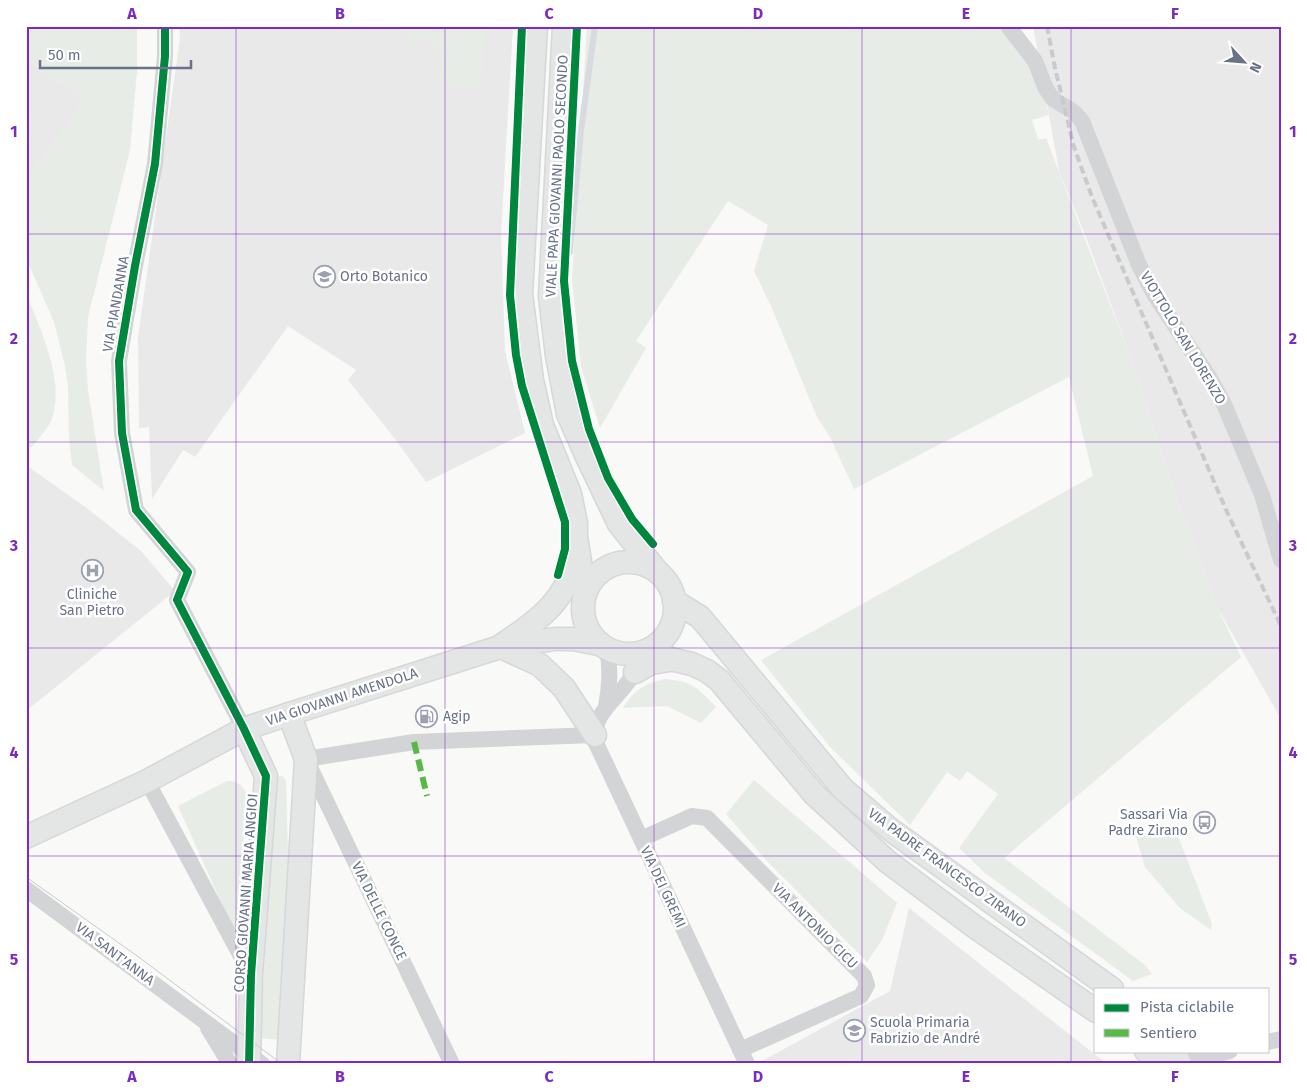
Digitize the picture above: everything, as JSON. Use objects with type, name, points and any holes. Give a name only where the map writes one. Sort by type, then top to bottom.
[{"type":"main road","name":"VIALE PAPA GIOVANNI PAOLO SECONDO","points":[[536,26],[521,294],[530,372],[542,425],[570,494],[576,523],[581,568],[588,585]]},
{"type":"main road","name":"VIALE PAPA GIOVANNI PAOLO SECONDO","points":[[564,26],[550,296],[557,356],[568,414],[587,457],[619,524],[656,570]]},
{"type":"main road","points":[[556,600],[569,578],[576,536]]},
{"type":"main road","points":[[628,562],[643,564],[656,570],[668,584],[674,601],[674,615],[670,629],[662,640],[642,658],[603,647],[589,633],[583,619],[582,603],[588,585],[601,571],[614,564],[628,562]]},
{"type":"main road","name":"VIA GIOVANNI AMENDOLA","points":[[500,647],[529,627],[556,600],[588,585]]},
{"type":"main road","name":"VIA PADRE FRANCESCO ZIRANO","points":[[674,601],[700,617],[843,789],[891,830],[1111,988]]},
{"type":"main road","name":"VIA GIOVANNI AMENDOLA","points":[[26,837],[147,780],[244,730],[288,714],[500,647],[555,639],[573,640],[603,647]]},
{"type":"main road","points":[[500,647],[540,665],[564,688],[595,735]]},
{"type":"main road","name":"VIA PADRE FRANCESCO ZIRANO","points":[[642,658],[670,659],[692,664],[719,680],[814,794],[888,862],[975,927],[1094,1010]]},
{"type":"main road","points":[[288,714],[306,759],[288,1064]]},
{"type":"main road","name":"CORSO GIOVANNI MARIA ANGIOI","points":[[244,730],[266,776],[251,975],[248,1061]]},
{"type":"main road","points":[[1147,1052],[1160,1064]]},
{"type":"main road","points":[[1174,1052],[1180,1064]]},
{"type":"street","name":"VIA PIANDANNA","points":[[165,26],[155,164],[119,362],[122,433],[136,510],[188,572],[177,600],[244,730]]},
{"type":"street","name":"VIOTTOLO SAN LORENZO","points":[[1008,26],[1035,61],[1046,89],[1053,99],[1074,112],[1082,121],[1139,265],[1154,294],[1209,377],[1224,404],[1262,495],[1281,560]]},
{"type":"street","points":[[603,647],[610,664],[610,684],[606,708]]},
{"type":"street","points":[[306,759],[414,742],[595,735],[598,720],[642,658]]},
{"type":"street","name":"VIA DEI GREMI","points":[[595,735],[600,752],[744,1057]]},
{"type":"street","name":"VIA DELLE CONCE","points":[[306,759],[452,1064]]},
{"type":"street","points":[[147,780],[251,975]]},
{"type":"street","name":"VIA ANTONIO CICU","points":[[641,839],[692,816],[707,818],[864,976],[867,985],[861,996],[744,1057]]},
{"type":"street","name":"VIA SANT'ANNA","points":[[26,889],[203,1020],[248,1061]]},
{"type":"street","points":[[1180,1064],[1226,1052]]},
{"type":"shaded area","points":[[26,26],[137,26],[137,72],[130,150],[88,317],[86,360],[88,390],[104,491],[72,465],[69,437],[68,386],[65,366],[54,322],[26,258],[26,180],[85,101],[26,57]]},
{"type":"shaded area","name":"Orto Botanico","points":[[179,26],[513,26],[501,234],[505,351],[525,433],[426,482],[348,380],[356,370],[288,326],[195,457],[183,450],[152,499],[149,427],[139,428],[138,337],[180,38]]},
{"type":"shaded area","points":[[396,26],[485,26],[481,87],[438,86],[442,57],[422,35],[414,46]]},
{"type":"shaded area","points":[[587,26],[1002,26],[1035,61],[1049,115],[1032,120],[1038,140],[1046,138],[1133,364],[1173,488],[1217,607],[1241,657],[1004,858],[1145,965],[1152,974],[1133,981],[985,873],[959,848],[998,794],[967,771],[960,781],[947,772],[910,825],[830,747],[761,660],[1093,476],[1069,377],[854,489],[830,437],[817,417],[771,306],[754,271],[768,225],[728,201],[636,341],[646,348],[600,428],[581,367],[572,279]]},
{"type":"shaded area","points":[[1033,26],[1281,26],[1281,719],[1217,607],[1173,488],[1133,364],[1086,237],[1059,171]]},
{"type":"shaded area","points":[[26,57],[85,101],[26,180]]},
{"type":"shaded area","points":[[26,293],[49,354],[53,370],[56,401],[53,416],[47,429],[31,448],[26,444]]},
{"type":"shaded area","name":"Cliniche San Pietro","points":[[26,465],[88,509],[141,551],[175,591],[26,711]]},
{"type":"shaded area","points":[[665,679],[682,682],[694,687],[716,707],[701,723],[667,706],[623,708],[640,689]]},
{"type":"shaded area","points":[[281,776],[286,781],[289,890],[280,1040],[260,1038],[275,782],[276,778]]},
{"type":"shaded area","points":[[754,780],[897,903],[882,940],[867,962],[765,859],[726,814]]},
{"type":"shaded area","points":[[227,781],[239,784],[246,793],[238,940],[178,806]]},
{"type":"shaded area","points":[[1156,829],[1176,831],[1212,924],[1211,930],[1180,908],[1145,867],[1136,837]]},
{"type":"shaded area","points":[[909,908],[1107,1064],[764,1064],[762,1061],[890,991]]},
{"type":"waterway","points":[[570,252],[581,131],[595,26]]},
{"type":"tram line","points":[[26,877],[140,958],[282,1064]]},
{"type":"railway","points":[[1047,26],[1074,147],[1092,197],[1227,512],[1281,626]]},
{"type":"marked path","points":[[414,742],[427,796]]},
{"type":"cycle path","points":[[165,26],[165,56],[155,164],[119,361],[122,433],[136,510],[188,572],[177,600],[244,729],[266,776],[251,975],[249,1064]]},
{"type":"cycle path","points":[[522,26],[510,295],[516,355],[522,386],[565,522],[565,549],[558,575]]},
{"type":"cycle path","points":[[577,26],[564,281],[572,361],[589,429],[608,478],[632,519],[653,544]]},
{"type":"place","name":"Orto Botanico","points":[[324,276]]},
{"type":"place","name":"Cliniche San Pietro","points":[[92,571]]},
{"type":"place","name":"Agip","points":[[427,716]]},
{"type":"place","name":"Sassari Via Padre Zirano","points":[[1204,822]]},
{"type":"place","name":"Scuola Primaria Fabrizio de André","points":[[854,1030]]}]
